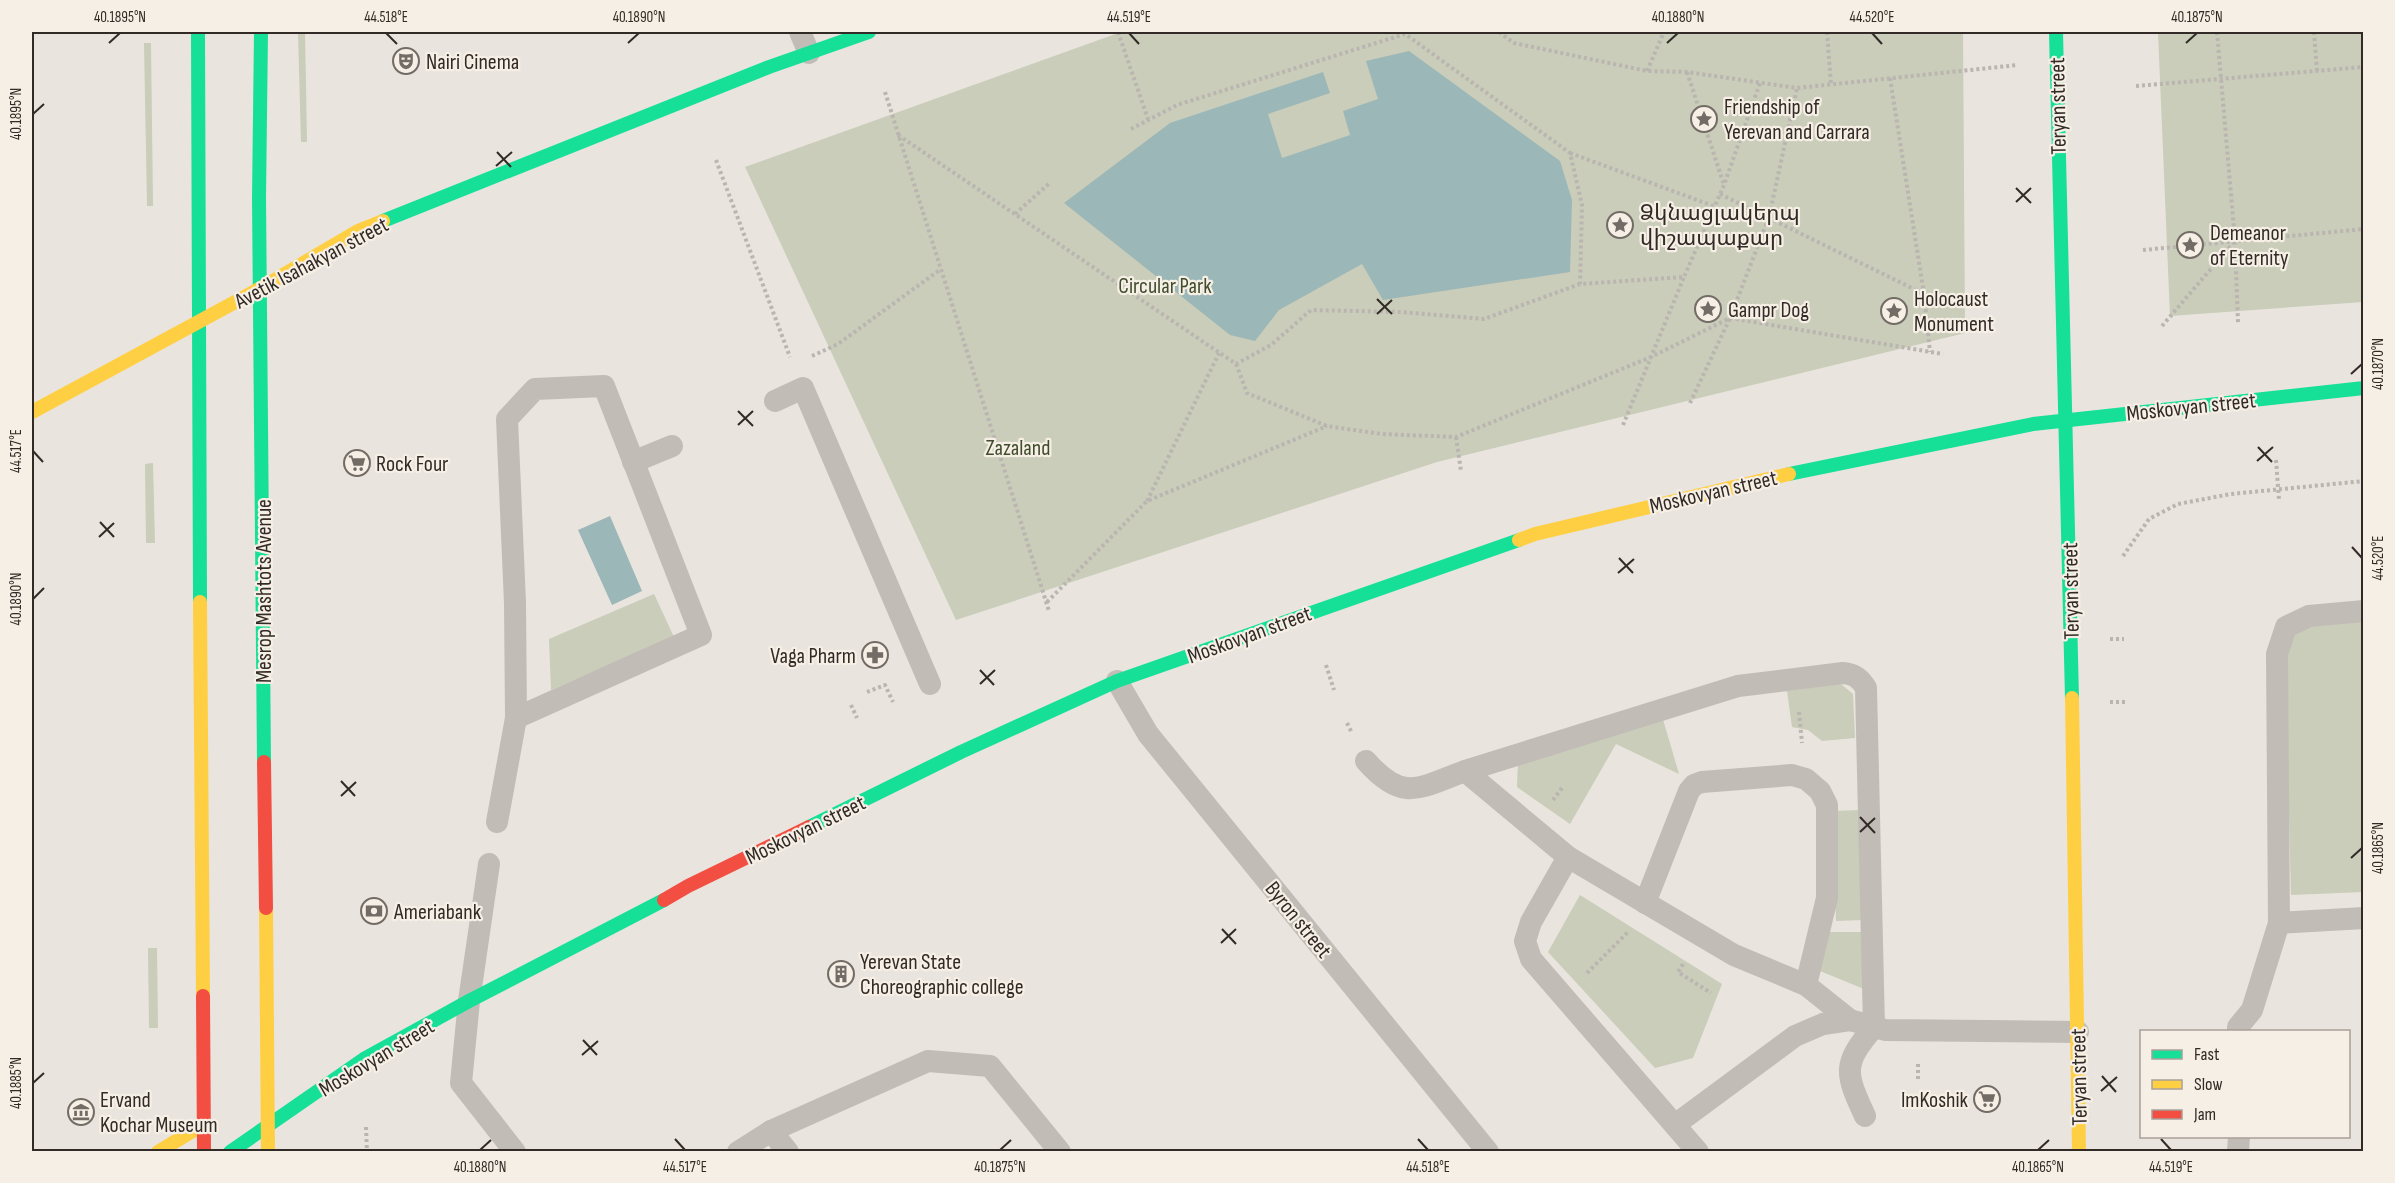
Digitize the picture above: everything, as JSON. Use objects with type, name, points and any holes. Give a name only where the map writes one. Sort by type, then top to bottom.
[{"type":"main road","points":[[198,32],[204,1152]]},
{"type":"main road","name":"Mesrop Mashtots Avenue","points":[[261,32],[259,198],[268,1152]]},
{"type":"main road","name":"Avetik Isahakyan street","points":[[32,412],[261,288],[358,231],[769,67],[869,32]]},
{"type":"main road","name":"Teryan street","points":[[2056,32],[2066,420],[2079,1152]]},
{"type":"main road","name":"Moskovyan street","points":[[230,1152],[364,1059],[469,1001],[642,913],[688,886],[961,752],[1118,681],[1535,534],[1758,480],[1951,439],[2066,420],[2364,388]]},
{"type":"main road","points":[[158,1152],[204,1124]]},
{"type":"lane","points":[[800,32],[809,53]]},
{"type":"lane","points":[[497,822],[516,718],[515,603],[507,419],[535,389],[603,386],[701,635],[516,718]]},
{"type":"lane","points":[[775,401],[802,388],[930,684]]},
{"type":"lane","points":[[633,462],[672,446]]},
{"type":"lane","points":[[2238,1030],[2252,1010],[2278,923],[2277,654],[2286,627],[2309,616],[2364,611]]},
{"type":"lane","points":[[1366,761],[1381,777],[1397,788],[1416,789],[1465,771],[1738,686],[1795,678],[1853,674],[1866,688],[1874,1027],[1856,1048],[1849,1066],[1850,1083],[1865,1116]]},
{"type":"lane","name":"Byron street","points":[[1118,681],[1148,734],[1488,1152]]},
{"type":"lane","points":[[1465,771],[1568,857],[1734,954],[1806,985],[1850,1020],[1885,1030],[2078,1032]]},
{"type":"lane","points":[[1645,903],[1689,791],[1694,785],[1702,782],[1792,775],[1806,779],[1820,791],[1827,805],[1827,898],[1806,985]]},
{"type":"lane","points":[[1568,857],[1530,922],[1525,940],[1531,959],[1698,1152]]},
{"type":"lane","points":[[489,864],[469,1001],[461,1083],[515,1152]]},
{"type":"lane","points":[[2278,923],[2364,918]]},
{"type":"lane","points":[[1676,1125],[1795,1036],[1823,1024],[1850,1020]]},
{"type":"lane","points":[[738,1152],[771,1131],[928,1061],[990,1066],[1060,1152]]},
{"type":"lane","points":[[771,1131],[788,1152]]},
{"type":"path","points":[[1118,32],[1148,119]]},
{"type":"path","points":[[1400,36],[1404,32]]},
{"type":"path","points":[[1499,32],[1514,43],[1647,71],[1687,72],[1797,88],[1979,69]]},
{"type":"path","points":[[1647,71],[1664,32]]},
{"type":"path","points":[[1827,32],[1831,84]]},
{"type":"path","points":[[2217,32],[2235,241],[2238,323]]},
{"type":"path","points":[[2314,32],[2317,71]]},
{"type":"path","points":[[1131,129],[1177,105],[1405,34],[1570,153],[1716,207]]},
{"type":"path","points":[[2136,86],[2364,67]]},
{"type":"path","points":[[1687,72],[1724,185]]},
{"type":"path","points":[[1890,78],[1924,294],[1930,352]]},
{"type":"path","points":[[1623,425],[1684,277],[1716,207],[1760,83]]},
{"type":"path","points":[[1690,404],[1730,318],[1769,217],[1797,88]]},
{"type":"path","points":[[885,92],[1049,611]]},
{"type":"path","points":[[898,135],[1236,364],[1247,393],[1327,426],[1381,434],[1456,437],[1651,357],[1730,318],[1943,354]]},
{"type":"path","points":[[1570,153],[1582,205],[1580,284]]},
{"type":"path","points":[[716,160],[802,388]]},
{"type":"path","points":[[1015,214],[1051,182]]},
{"type":"path","points":[[1720,194],[1924,294]]},
{"type":"path","points":[[2143,250],[2364,229]]},
{"type":"path","points":[[2162,326],[2235,241]]},
{"type":"path","points":[[838,344],[941,269]]},
{"type":"path","points":[[1236,364],[1271,345],[1311,310],[1402,312],[1484,319],[1580,284],[1684,277]]},
{"type":"path","points":[[1047,602],[1147,501],[1219,353]]},
{"type":"path","points":[[1147,501],[1327,426]]},
{"type":"path","points":[[1456,437],[1461,471]]},
{"type":"path","points":[[2276,460],[2279,500]]},
{"type":"path","points":[[2123,556],[2149,519],[2178,504],[2231,494],[2364,481]]},
{"type":"path","points":[[1326,665],[1335,690]]},
{"type":"path","points":[[1795,678],[1803,751]]},
{"type":"path","points":[[867,692],[885,685],[892,702]]},
{"type":"path","points":[[851,705],[857,717]]},
{"type":"path","points":[[1549,806],[1562,788]]},
{"type":"path","points":[[1564,997],[1634,927],[1645,903]]},
{"type":"path","points":[[1918,1055],[1918,1082]]},
{"type":"path","points":[[366,1126],[367,1152]]},
{"type":"green space","points":[[298,32],[305,32],[307,142],[301,142]]},
{"type":"green space","name":"Circular Park","points":[[1121,32],[1963,32],[1965,333],[1437,462],[956,620],[745,167]]},
{"type":"green space","points":[[2158,32],[2363,32],[2363,302],[2170,316]]},
{"type":"green space","points":[[144,43],[151,43],[153,206],[147,206]]},
{"type":"green space","points":[[153,463],[155,543],[146,543],[145,464]]},
{"type":"green space","points":[[654,594],[674,637],[551,690],[549,639]]},
{"type":"green space","points":[[2363,618],[2363,892],[2291,895],[2285,652],[2292,634],[2309,624]]},
{"type":"green space","points":[[1841,684],[1853,694],[1855,738],[1822,741],[1808,730],[1792,727],[1787,691]]},
{"type":"green space","points":[[1662,716],[1679,774],[1616,744],[1570,824],[1517,787],[1518,761]]},
{"type":"green space","points":[[1860,810],[1863,920],[1836,921],[1833,811]]},
{"type":"green space","points":[[1580,895],[1722,984],[1693,1058],[1655,1068],[1548,952]]},
{"type":"green space","points":[[1825,932],[1864,932],[1864,989],[1820,971]]},
{"type":"green space","points":[[148,948],[157,948],[158,1028],[149,1028]]},
{"type":"water","points":[[1409,51],[1560,161],[1572,200],[1570,272],[1383,300],[1362,264],[1279,310],[1255,341],[1230,335],[1064,203],[1170,123],[1323,72],[1330,93],[1268,114],[1282,158],[1350,135],[1343,111],[1378,99],[1366,61]]},
{"type":"water","points":[[610,516],[642,591],[612,605],[578,530]]},
{"type":"traffic: fast","points":[[198,32],[200,602]]},
{"type":"traffic: fast","points":[[261,32],[259,198],[264,762]]},
{"type":"traffic: fast","points":[[383,221],[769,67],[869,32]]},
{"type":"traffic: fast","points":[[2056,32],[2072,698]]},
{"type":"traffic: fast","points":[[1789,474],[2033,424],[2364,388]]},
{"type":"traffic: fast","points":[[809,827],[961,752],[1117,681],[1519,540]]},
{"type":"traffic: fast","points":[[230,1152],[364,1059],[469,1001],[664,900]]},
{"type":"traffic: slow","points":[[32,412],[261,288],[358,231],[383,221]]},
{"type":"traffic: slow","points":[[1519,540],[1535,534],[1789,474]]},
{"type":"traffic: slow","points":[[200,602],[203,996]]},
{"type":"traffic: slow","points":[[2072,698],[2079,1152]]},
{"type":"traffic: slow","points":[[266,908],[268,1152]]},
{"type":"traffic: slow","points":[[158,1152],[204,1124]]},
{"type":"traffic: jam","points":[[264,762],[266,908]]},
{"type":"traffic: jam","points":[[664,900],[809,827]]},
{"type":"traffic: jam","points":[[203,996],[204,1152]]},
{"type":"place","name":"Nairi Cinema","points":[[406,61]]},
{"type":"place","name":"Friendship of Yerevan and Carrara","points":[[1704,119]]},
{"type":"place","name":"Ձկնացլակերպ վիշապաքար","points":[[1620,225]]},
{"type":"place","name":"Demeanor of Eternity","points":[[2190,245]]},
{"type":"place","name":"Gampr Dog","points":[[1708,309]]},
{"type":"place","name":"Holocaust Monument","points":[[1894,311]]},
{"type":"place","name":"Rock Four","points":[[357,463]]},
{"type":"place","name":"Vaga Pharm","points":[[875,655]]},
{"type":"place","name":"Ameriabank","points":[[374,911]]},
{"type":"place","name":"Yerevan State Choreographic college","points":[[841,974]]},
{"type":"place","name":"ImKoshik","points":[[1987,1099]]},
{"type":"place","name":"Ervand Kochar Museum","points":[[81,1112]]},
{"type":"park label","name":"Zazaland","points":[[1018,447]]}]
